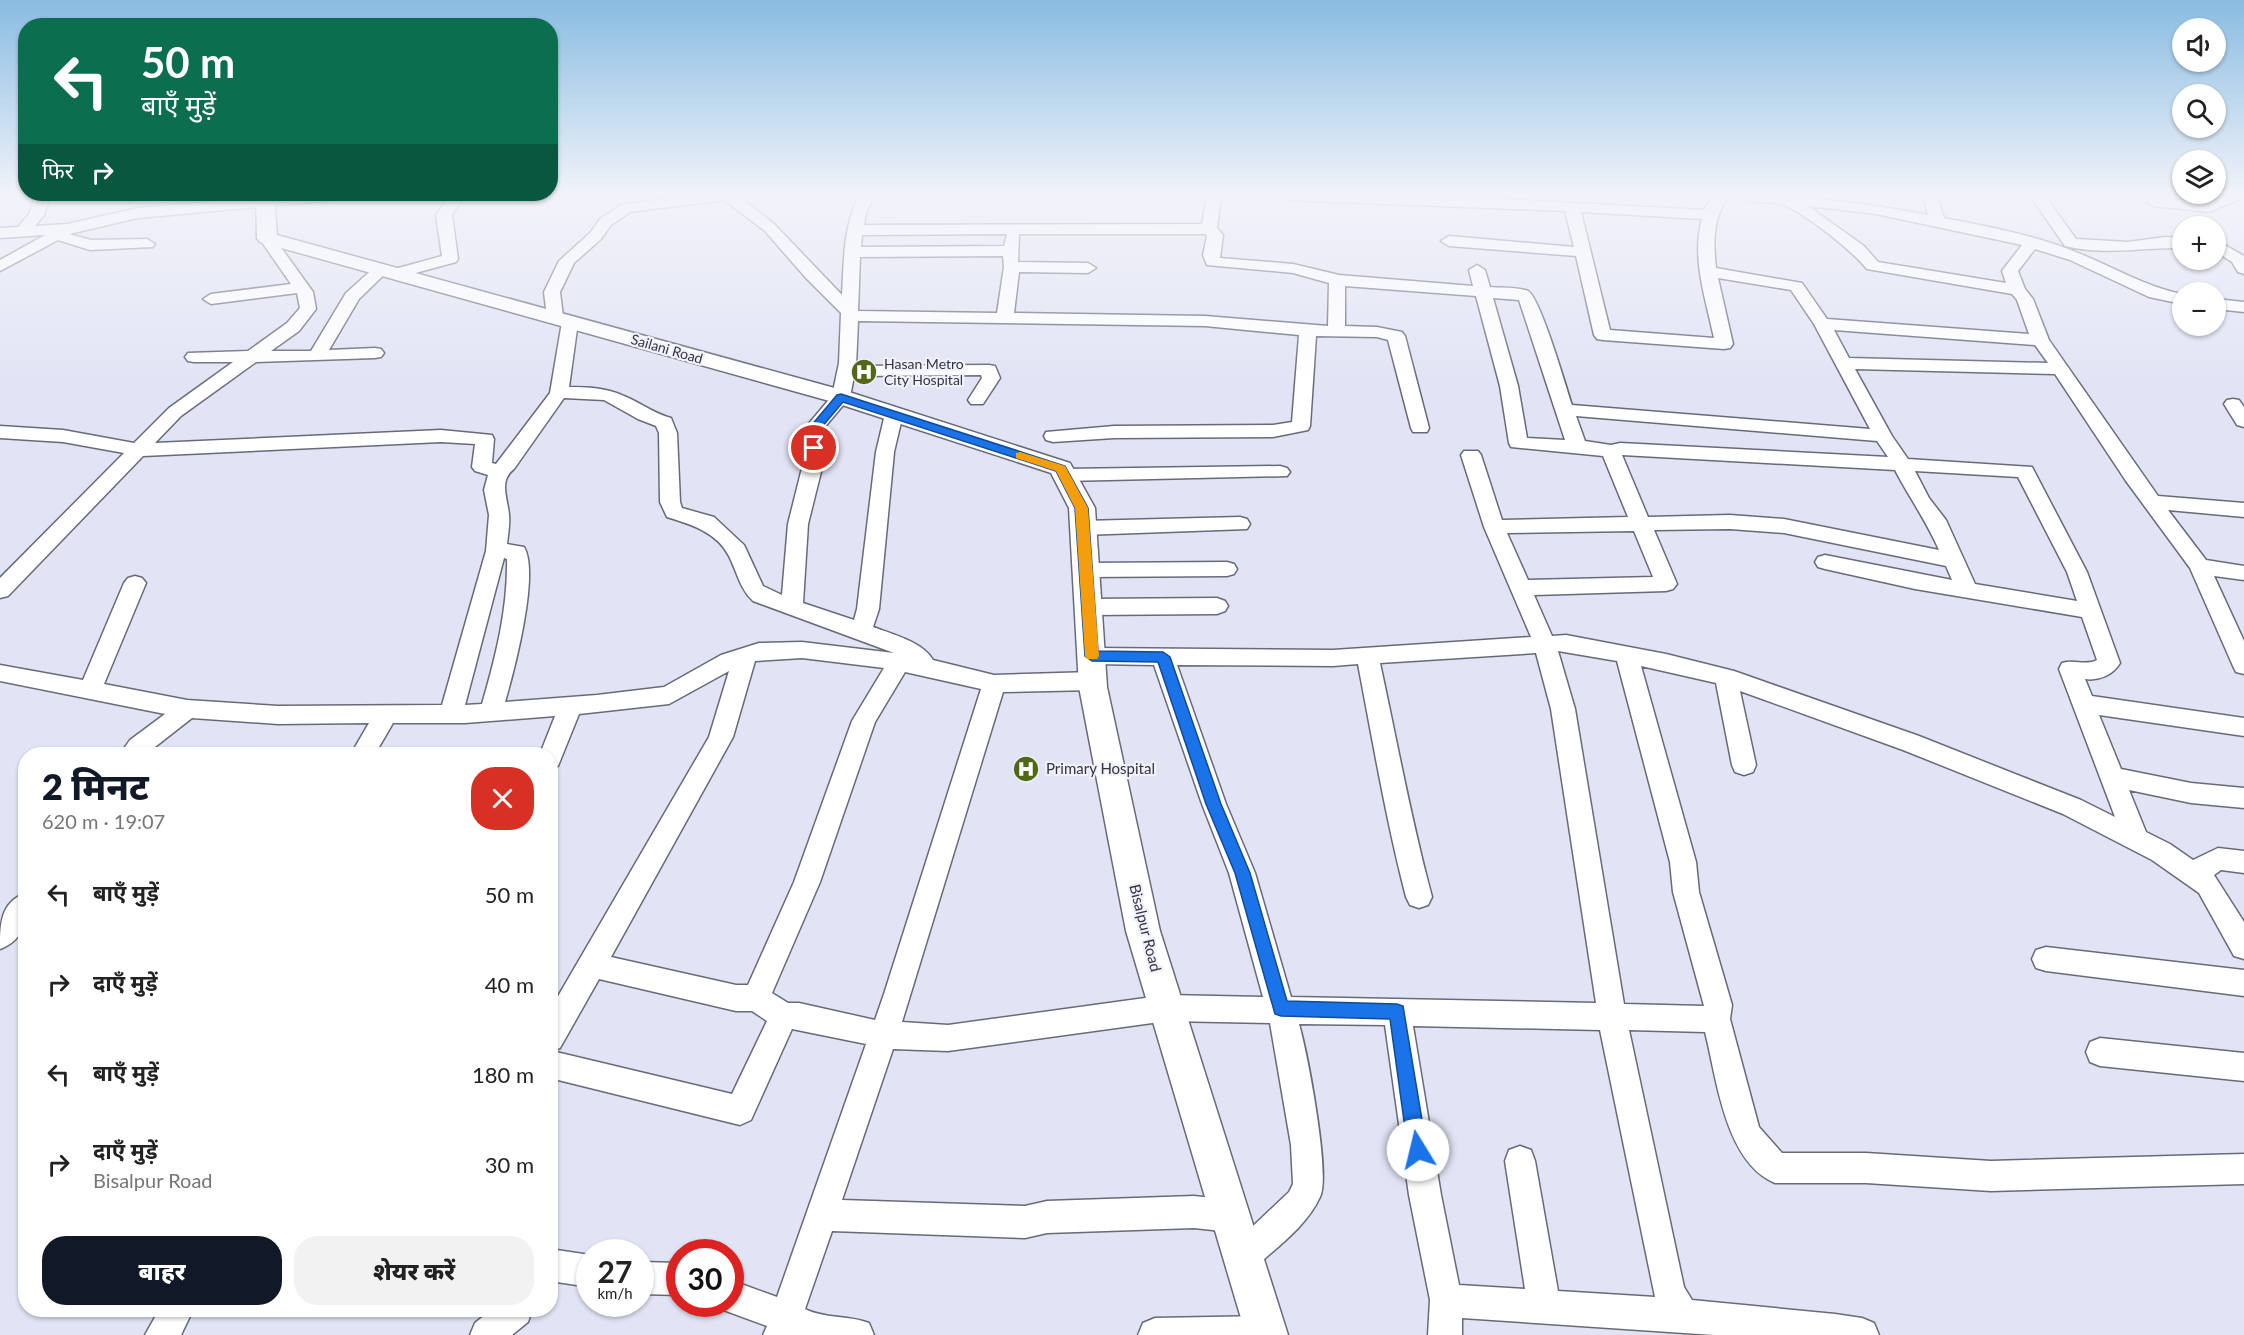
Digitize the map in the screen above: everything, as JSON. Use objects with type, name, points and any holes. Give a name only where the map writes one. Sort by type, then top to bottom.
[{"type":"main road","name":"Sailani Road","points":[[342,258],[841,397],[1061,468],[1065,475]]},
{"type":"main road","points":[[1065,475],[1082,518]]},
{"type":"main road","name":"Bisalpur Road","points":[[1082,518],[1092,669],[1143,931],[1267,1334]]},
{"type":"street","points":[[0,266],[14,258]]},
{"type":"street","points":[[0,591],[175,412],[293,327],[308,309],[305,292],[281,258]]},
{"type":"street","points":[[318,354],[352,296],[389,271],[450,258]]},
{"type":"street","points":[[451,714],[496,551],[499,515],[494,490],[499,471],[507,465],[559,393],[563,319],[552,292],[570,258]]},
{"type":"street","points":[[797,258],[850,314],[1205,321],[1308,331],[1396,336],[1420,428]]},
{"type":"street","points":[[792,608],[798,524],[812,468],[815,427],[841,397],[846,371],[852,258]]},
{"type":"street","points":[[1005,318],[1008,293],[1006,287],[1012,267],[1011,258]]},
{"type":"street","points":[[1212,258],[1213,262],[1234,266],[1289,268],[1337,280],[1515,293],[1526,298],[1577,446]]},
{"type":"street","points":[[1585,258],[1603,335],[1724,344],[1708,258]]},
{"type":"street","points":[[1866,258],[1873,266],[2017,290]]},
{"type":"street","points":[[2020,258],[2010,271],[2017,290],[2025,299],[2040,340],[2151,502],[2199,566],[2244,666]]},
{"type":"street","points":[[2079,258],[2155,294],[2172,297]]},
{"type":"street","points":[[1012,267],[1088,268]]},
{"type":"street","points":[[1477,270],[1509,387],[1518,443],[1577,446],[1611,451],[1620,449],[2025,471],[2077,573],[2109,663],[2094,672],[2070,669],[2114,777],[2136,840]]},
{"type":"street","points":[[1709,272],[1796,286],[1822,324],[1921,501],[1936,520],[1967,590]]},
{"type":"street","points":[[1336,331],[1337,280]]},
{"type":"street","points":[[212,299],[302,288]]},
{"type":"street","points":[[2226,305],[2244,307]]},
{"type":"street","points":[[1822,324],[2040,340]]},
{"type":"street","points":[[1053,436],[1114,432],[1273,431],[1301,426],[1308,331]]},
{"type":"street","points":[[194,357],[375,353]]},
{"type":"street","points":[[1842,363],[2058,369]]},
{"type":"street","points":[[846,371],[989,370],[991,378],[977,400]]},
{"type":"street","points":[[559,393],[591,393],[616,399],[649,420],[664,423],[668,433],[670,502],[674,512],[707,522],[737,550],[753,590],[761,596],[901,647],[933,669]]},
{"type":"street","points":[[2233,404],[2244,421]]},
{"type":"street","points":[[1566,410],[1883,436]]},
{"type":"street","points":[[861,632],[868,609],[885,452],[894,414]]},
{"type":"street","points":[[0,432],[63,436],[138,450],[441,436],[484,439],[482,467],[499,471]]},
{"type":"street","points":[[1520,588],[1666,584],[1611,451]]},
{"type":"street","points":[[1471,455],[1494,527],[1545,644],[1563,709],[1612,1017],[1669,1292],[1682,1315]]},
{"type":"street","points":[[1065,475],[1280,472]]},
{"type":"street","points":[[2151,502],[2244,510]]},
{"type":"street","points":[[1082,518],[1240,524]]},
{"type":"street","points":[[1494,527],[1730,522],[1784,526],[1953,560]]},
{"type":"street","points":[[491,712],[511,644],[519,575],[517,552],[496,551]]},
{"type":"street","points":[[1825,562],[1915,582],[2089,611]]},
{"type":"street","points":[[2199,566],[2244,573]]},
{"type":"street","points":[[1086,570],[1227,569]]},
{"type":"street","points":[[90,690],[135,583]]},
{"type":"street","points":[[1088,608],[1217,606]]},
{"type":"street","points":[[0,673],[187,710],[278,715],[451,714],[571,706],[669,695],[729,661],[759,651],[802,650],[899,662],[994,684],[1163,657],[1333,658],[1447,649],[1566,644],[1627,655],[1726,678],[1911,743],[2072,807],[2161,852],[2208,885],[2242,939]]},
{"type":"street","points":[[1627,655],[1683,862],[1686,891],[1718,1005],[1716,1019],[1746,1135],[1775,1168],[1866,1168],[1991,1176],[2244,1169]]},
{"type":"street","points":[[558,1024],[721,737],[745,656]]},
{"type":"street","points":[[1367,656],[1396,793],[1401,829],[1419,897]]},
{"type":"street","points":[[1163,657],[1214,804],[1242,873],[1291,1050],[1306,1145],[1309,1187],[1300,1203],[1243,1257]]},
{"type":"street","points":[[756,998],[807,882],[864,721],[899,662]]},
{"type":"street","points":[[1726,678],[1744,765]]},
{"type":"street","points":[[782,1325],[884,1035],[994,684]]},
{"type":"street","points":[[2083,704],[2244,727]]},
{"type":"street","points":[[555,747],[571,706]]},
{"type":"street","points":[[138,747],[187,710]]},
{"type":"street","points":[[367,747],[387,714]]},
{"type":"street","points":[[2114,777],[2191,793],[2244,798]]},
{"type":"street","points":[[2192,874],[2218,859],[2244,862]]},
{"type":"street","points":[[0,937],[18,913]]},
{"type":"street","points":[[2046,959],[2244,983]]},
{"type":"street","points":[[593,965],[736,998],[756,998],[784,1016],[799,1016],[884,1035],[948,1038],[1167,1008],[1716,1019]]},
{"type":"street","points":[[1397,1012],[1425,1196],[1446,1300],[1445,1335]]},
{"type":"street","points":[[558,1066],[740,1110],[784,1016]]},
{"type":"street","points":[[2100,1052],[2244,1067]]},
{"type":"street","points":[[1520,1161],[1545,1308]]},
{"type":"street","points":[[820,1215],[1025,1222],[1047,1217],[1183,1213],[1231,1216]]},
{"type":"street","points":[[1446,1300],[1682,1315],[1754,1329],[1836,1329],[1862,1335]]},
{"type":"street","points":[[744,1304],[782,1325],[813,1331],[857,1335]]},
{"type":"street","points":[[162,1335],[173,1317]]},
{"type":"street","points":[[487,1335],[508,1317]]},
{"type":"street","points":[[1155,1335],[1267,1334]]},
{"type":"slow traffic","points":[[1020,455],[1061,468],[1082,508],[1092,656]]},
{"type":"place","name":"Hasan Metro City Hospital","points":[[864,372]]},
{"type":"place","name":"Primary Hospital","points":[[1026,769]]},
{"type":"route","points":[[814,448],[815,427],[841,397],[1061,468],[1082,508],[1092,656],[1163,657],[1214,804],[1242,873],[1281,1009],[1397,1012],[1418,1150]]}]
